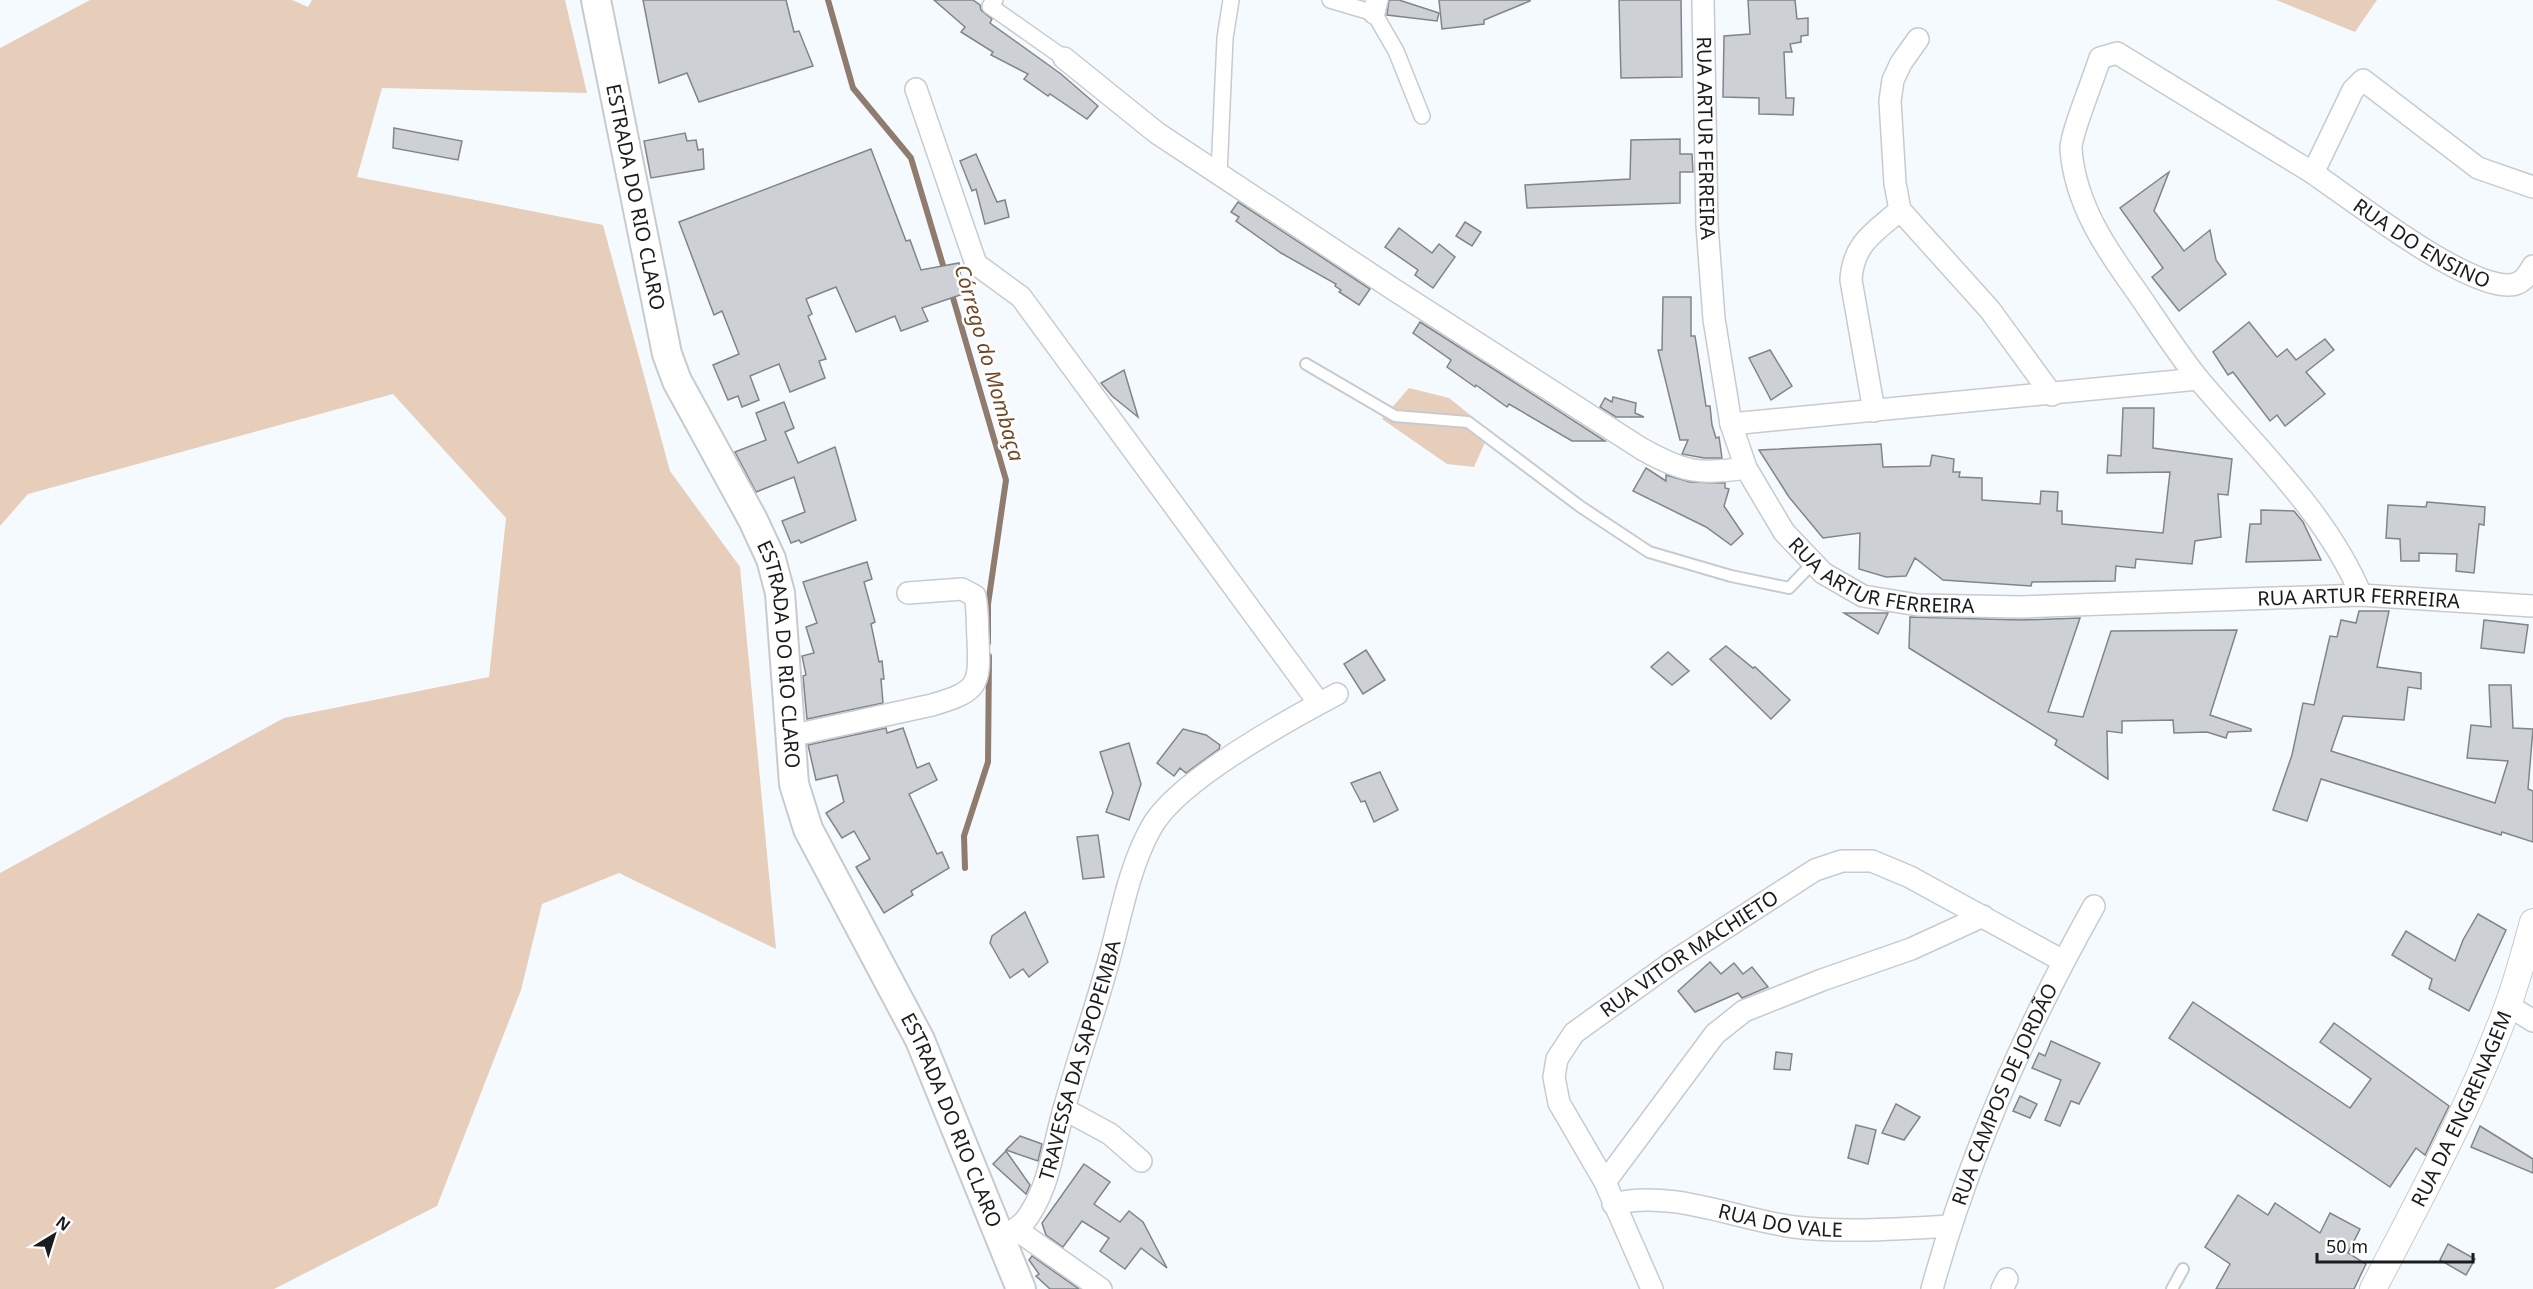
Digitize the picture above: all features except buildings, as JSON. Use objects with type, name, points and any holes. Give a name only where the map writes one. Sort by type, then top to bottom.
[{"type":"main road","name":"ESTRADA DO RIO CLARO","points":[[596,0],[667,354],[691,409],[753,520],[771,559],[780,593],[794,784],[808,829],[920,1040],[1008,1233],[1021,1289]]},
{"type":"street","points":[[995,0],[990,6],[1064,58],[1157,133],[1342,256],[1642,449],[1669,464],[1693,472],[1746,468]]},
{"type":"street","points":[[1219,174],[1224,49],[1231,0]]},
{"type":"street","points":[[1330,0],[1376,6],[1422,116]]},
{"type":"street","name":"RUA ARTUR FERREIRA","points":[[1703,0],[1707,225],[1714,319],[1731,424],[1746,468],[1784,532],[1823,573],[1863,596],[1918,605],[2021,607],[2361,595],[2533,606]]},
{"type":"street","points":[[1918,39],[1897,71],[1890,100],[1895,183],[1900,210],[1990,310],[2052,395]]},
{"type":"street","name":"RUA DO ENSINO","points":[[2198,379],[2100,238],[2081,194],[2070,147],[2100,58],[2117,53],[2313,173],[2434,256],[2482,279],[2510,285],[2525,280],[2533,266]]},
{"type":"street","points":[[2313,173],[2353,90],[2363,80],[2478,168],[2533,187]]},
{"type":"street","name":"TRAVESSA DA SAPOPEMBA","points":[[916,89],[976,264],[1021,297],[1328,698],[1203,775],[1169,804],[1151,826],[1132,869],[1106,971],[1064,1109],[1041,1195],[1031,1213],[1008,1233]]},
{"type":"street","points":[[1874,411],[1851,280],[1852,265],[1864,241],[1900,210]]},
{"type":"street","points":[[1731,424],[2052,395],[2198,379],[2303,501],[2348,567],[2361,595]]},
{"type":"street","points":[[790,736],[932,705],[953,699],[969,690],[979,671],[975,596],[962,589],[908,592]]},
{"type":"street","name":"RUA VITOR MACHIETO","points":[[1652,1289],[1605,1182],[1559,1103],[1554,1077],[1557,1059],[1574,1033],[1626,994],[1815,870],[1842,861],[1872,861],[1983,916],[2063,961]]},
{"type":"street","name":"RUA CAMPOS DE JORDÃO","points":[[1932,1289],[1984,1130],[2063,961],[2094,906]]},
{"type":"street","points":[[1605,1182],[1715,1034],[1744,1011],[1822,980],[1911,949],[1983,916]]},
{"type":"street","name":"RUA DA ENGRENAGEM","points":[[2373,1289],[2426,1186],[2508,1005],[2533,922]]},
{"type":"street","points":[[2508,1005],[2533,1021]]},
{"type":"street","points":[[1064,1109],[1110,1134],[1141,1161]]},
{"type":"street","name":"RUA DO VALE","points":[[1613,1204],[1634,1198],[1659,1200],[1793,1227],[1834,1230],[1951,1227]]},
{"type":"street","points":[[1008,1233],[1101,1289]]},
{"type":"lane","points":[[1306,364],[1395,416],[1468,422],[1581,507],[1649,552],[1731,576],[1789,588],[1813,562]]},
{"type":"lane","points":[[2172,1289],[2182,1269]]},
{"type":"shaded area","points":[[90,0],[292,0],[308,7],[312,0],[565,0],[587,93],[382,88],[357,177],[603,225],[670,471],[740,567],[776,949],[619,873],[542,904],[521,990],[437,1206],[274,1289],[0,1289],[0,873],[284,718],[489,677],[506,518],[393,394],[28,494],[0,526],[0,48]]},
{"type":"shaded area","points":[[2276,0],[2377,0],[2355,32]]},
{"type":"shaded area","points":[[1409,388],[1449,398],[1490,431],[1474,467],[1447,464],[1382,419]]},
{"type":"waterway","name":"Córrego do Mombaça","points":[[828,0],[853,88],[911,158],[945,272]]},
{"type":"waterway","name":"Córrego do Mombaça","points":[[951,291],[1006,480],[988,604],[988,643]]},
{"type":"waterway","name":"Córrego do Mombaça","points":[[965,868],[964,836],[988,762],[989,656]]}]
